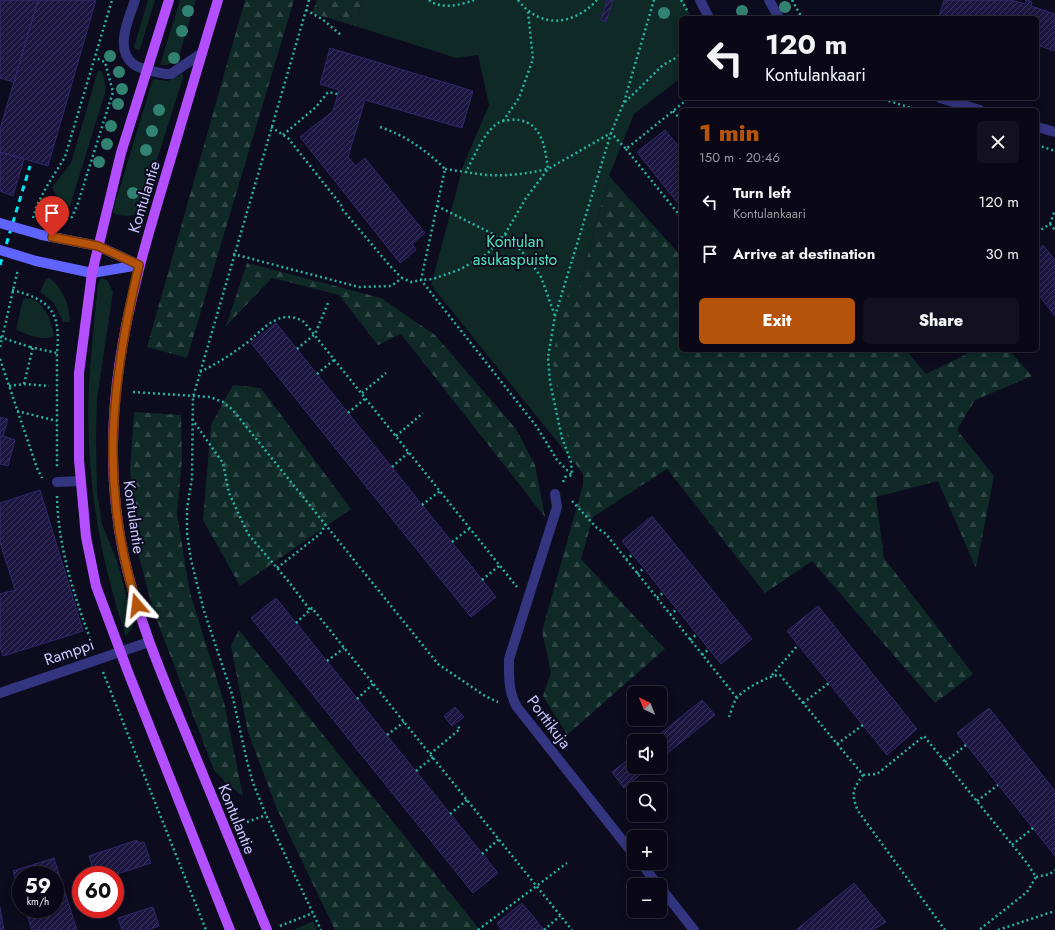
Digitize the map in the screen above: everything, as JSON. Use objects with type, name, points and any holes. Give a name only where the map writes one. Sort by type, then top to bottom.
[{"type":"main road","name":"Kontulantie","points":[[169,0],[121,153],[92,273],[80,373],[80,481],[86,537],[96,586],[120,652],[230,930]]},
{"type":"main road","name":"Kontulantie","points":[[218,0],[139,265],[124,328],[116,380],[112,424],[113,473],[123,551],[133,593],[149,642],[267,930]]},
{"type":"main road","points":[[0,223],[61,239],[98,246],[139,265]]},
{"type":"main road","points":[[0,250],[53,265],[92,273],[139,265]]},
{"type":"street","points":[[135,0],[123,41],[126,54],[134,64],[147,69],[171,74],[202,53]]},
{"type":"street","points":[[700,0],[707,16]]},
{"type":"street","points":[[769,0],[778,16]]},
{"type":"street","points":[[947,100],[973,108]]},
{"type":"street","points":[[1039,128],[1055,132]]},
{"type":"street","points":[[57,482],[80,481]]},
{"type":"street","name":"Porttikuja","points":[[555,494],[556,507],[509,659],[508,680],[512,697],[518,707],[627,846]]},
{"type":"street","name":"Ramppi","points":[[0,694],[149,642]]},
{"type":"street","points":[[646,870],[653,878]]},
{"type":"street","points":[[667,896],[694,930]]},
{"type":"path","points":[[33,219],[37,205],[46,186],[65,157],[96,58],[112,0]]},
{"type":"path","points":[[309,0],[192,397],[192,478],[187,509],[187,533],[190,560],[213,641],[232,694],[247,762],[266,814],[321,930]]},
{"type":"path","points":[[429,0],[441,5],[452,6],[465,4],[474,0]]},
{"type":"path","points":[[518,0],[528,12],[540,18],[554,21],[566,20],[589,8],[597,0]]},
{"type":"path","points":[[572,475],[571,462],[562,438],[550,382],[548,357],[555,316],[611,133],[624,102],[654,0]]},
{"type":"path","points":[[792,0],[801,16]]},
{"type":"path","points":[[306,10],[322,19],[341,35]]},
{"type":"path","points":[[466,172],[490,130],[503,121],[519,98],[533,59],[528,12]]},
{"type":"path","points":[[624,102],[664,64],[679,56]]},
{"type":"path","points":[[66,219],[72,217],[76,208],[113,92],[105,62],[96,58]]},
{"type":"path","points":[[283,135],[316,107],[328,92],[338,94]]},
{"type":"path","points":[[626,149],[687,100]]},
{"type":"path","points":[[886,100],[912,108]]},
{"type":"path","points":[[673,111],[679,118]]},
{"type":"path","points":[[271,127],[288,138],[341,205],[342,209],[390,266],[402,278],[411,282],[434,279],[474,263],[487,254],[505,234],[526,198],[548,169],[546,149],[539,132],[526,122],[514,120],[503,121]]},
{"type":"path","points":[[380,127],[399,133],[430,153],[445,169],[486,176],[523,174],[548,169],[611,133]]},
{"type":"path","points":[[611,133],[626,149],[679,215]]},
{"type":"path","points":[[1039,146],[1055,151]]},
{"type":"path","points":[[421,280],[445,169]]},
{"type":"path","points":[[438,206],[501,238]]},
{"type":"path","points":[[1039,231],[1050,224],[1055,210]]},
{"type":"path","points":[[1050,224],[1055,230]]},
{"type":"path","points":[[505,234],[526,256],[541,277],[555,316]]},
{"type":"path","points":[[233,254],[359,287],[391,286],[402,278]]},
{"type":"path","points":[[0,347],[12,290],[21,262]]},
{"type":"path","points":[[421,280],[537,427],[557,460],[572,475]]},
{"type":"path","points":[[0,337],[32,347],[57,352],[59,334],[56,321],[45,303],[36,297],[12,290]]},
{"type":"path","points":[[297,349],[315,334],[328,303]]},
{"type":"path","points":[[200,373],[234,353],[274,320],[297,317],[315,334],[527,600]]},
{"type":"path","points":[[24,384],[32,347]]},
{"type":"path","points":[[0,359],[37,468],[44,481],[57,482]]},
{"type":"path","points":[[317,374],[335,359]]},
{"type":"path","points":[[0,375],[3,371]]},
{"type":"path","points":[[362,393],[386,373]]},
{"type":"path","points":[[9,386],[24,384],[49,386]]},
{"type":"path","points":[[134,392],[210,397],[223,402],[232,409],[438,664],[484,696],[498,702]]},
{"type":"path","points":[[348,413],[366,398]]},
{"type":"path","points":[[17,411],[57,421]]},
{"type":"path","points":[[396,436],[423,413]]},
{"type":"path","points":[[192,418],[223,463],[229,493],[248,534],[310,610],[312,608],[572,930]]},
{"type":"path","points":[[392,467],[409,452]]},
{"type":"path","points":[[555,494],[565,477],[572,475]]},
{"type":"path","points":[[422,505],[440,491]]},
{"type":"path","points":[[569,498],[597,528],[606,534],[737,698]]},
{"type":"path","points":[[277,568],[320,534],[326,524]]},
{"type":"path","points":[[452,542],[470,528]]},
{"type":"path","points":[[626,560],[633,554]]},
{"type":"path","points":[[482,580],[500,565]]},
{"type":"path","points":[[638,574],[644,568]]},
{"type":"path","points":[[657,598],[664,592]]},
{"type":"path","points":[[670,615],[677,609]]},
{"type":"path","points":[[296,623],[310,610]]},
{"type":"path","points":[[690,640],[697,634]]},
{"type":"path","points":[[772,676],[798,645]]},
{"type":"path","points":[[327,661],[344,648]]},
{"type":"path","points":[[702,655],[709,649]]},
{"type":"path","points":[[729,717],[737,698],[763,680],[772,676],[780,676],[863,775]]},
{"type":"path","points":[[803,703],[829,683]]},
{"type":"path","points":[[357,699],[373,684]]},
{"type":"path","points":[[387,736],[404,722]]},
{"type":"path","points":[[430,754],[460,729],[457,725]]},
{"type":"path","points":[[837,744],[862,725]]},
{"type":"path","points":[[863,775],[877,774],[924,736],[1012,845],[1036,878]]},
{"type":"path","points":[[945,762],[966,745]]},
{"type":"path","points":[[416,771],[433,757]]},
{"type":"path","points":[[863,775],[852,795],[858,811],[945,930]]},
{"type":"path","points":[[977,801],[998,785]]},
{"type":"path","points":[[450,814],[467,800]]},
{"type":"path","points":[[247,822],[266,814]]},
{"type":"path","points":[[1012,845],[1033,828]]},
{"type":"path","points":[[482,854],[499,839]]},
{"type":"path","points":[[478,930],[567,863]]},
{"type":"path","points":[[979,930],[1027,892],[1036,878],[1050,874],[1055,870]]},
{"type":"path","points":[[998,930],[1055,911]]},
{"type":"path","points":[[278,927],[313,913]]},
{"type":"path","points":[[544,930],[560,916]]},
{"type":"green space","points":[[148,0],[155,0],[139,50],[134,47]]},
{"type":"green space","points":[[180,0],[196,0],[179,56],[168,65],[160,65]]},
{"type":"green space","points":[[245,0],[294,0],[187,358],[147,347]]},
{"type":"green space","points":[[317,0],[363,0],[355,26],[312,13]]},
{"type":"green space","name":"Kontulan asukaspuisto","points":[[363,0],[684,0],[690,16],[679,16],[679,80],[634,114],[609,176],[579,287],[583,474],[431,285],[463,166],[489,105],[478,55],[456,58],[355,26]]},
{"type":"green space","points":[[98,70],[102,72],[106,87],[105,93],[70,206],[64,211],[52,187],[71,163]]},
{"type":"green space","points":[[183,74],[183,78],[140,213],[126,216],[113,213],[153,79],[168,81]]},
{"type":"green space","points":[[609,176],[679,254],[679,352],[908,352],[926,374],[971,352],[1011,352],[1032,376],[975,400],[957,430],[994,476],[976,568],[938,481],[876,497],[884,558],[973,674],[935,703],[812,561],[765,593],[667,469],[593,517],[581,559],[665,649],[567,735],[543,696],[551,672],[542,631],[583,485],[583,474],[575,463],[561,412],[552,357],[569,290],[579,287]]},
{"type":"green space","points":[[247,263],[381,298],[435,335],[516,429],[535,465],[545,517],[401,334],[378,345],[339,295],[272,278],[226,326]]},
{"type":"green space","points":[[50,278],[65,298],[70,322],[63,322],[54,303],[40,292],[46,279]]},
{"type":"green space","points":[[101,278],[107,280],[113,292],[97,399],[97,491],[102,524],[117,561],[133,619],[132,628],[126,636],[107,571],[100,538],[94,505],[91,471],[88,403],[98,284]]},
{"type":"green space","points":[[23,299],[36,301],[41,305],[51,323],[54,336],[49,338],[40,338],[16,330]]},
{"type":"green space","points":[[233,385],[261,388],[351,509],[240,586],[203,520],[211,425]]},
{"type":"green space","points":[[134,412],[181,415],[182,460],[177,514],[190,593],[224,702],[243,796],[227,784],[214,770],[153,610],[138,553],[130,470]]},
{"type":"green space","points":[[239,630],[480,930],[335,930],[277,809],[248,732],[231,646]]},
{"type":"green space","points":[[313,921],[317,930],[293,930]]},
{"type":"building","points":[[0,0],[38,0],[14,82],[0,78]]},
{"type":"building","points":[[38,0],[96,0],[48,166],[0,152],[0,129]]},
{"type":"building","points":[[607,0],[613,0],[606,22],[601,20]]},
{"type":"building","points":[[944,0],[1011,0],[1025,4],[1026,0],[1032,2],[1031,6],[1055,14],[1055,51],[1039,46],[1039,16],[939,16]]},
{"type":"building","points":[[330,48],[473,91],[462,128],[365,100],[348,157],[356,166],[365,158],[425,233],[412,244],[416,250],[400,263],[300,137],[333,111],[339,90],[320,84]]},
{"type":"building","points":[[665,130],[679,147],[679,204],[637,152]]},
{"type":"building","points":[[0,152],[24,159],[13,196],[0,191]]},
{"type":"building","points":[[1043,245],[1055,260],[1055,316],[1039,296],[1039,248]]},
{"type":"building","points":[[276,323],[496,597],[471,617],[251,343]]},
{"type":"building","points":[[0,417],[8,419],[3,436],[15,440],[8,466],[0,464]]},
{"type":"building","points":[[40,490],[83,631],[3,656],[0,647],[0,594],[15,590],[0,542],[0,503]]},
{"type":"building","points":[[652,516],[752,639],[721,664],[622,541]]},
{"type":"building","points":[[276,598],[498,873],[473,893],[251,618]]},
{"type":"building","points":[[818,606],[917,729],[887,755],[787,631]]},
{"type":"building","points":[[702,700],[715,715],[667,753],[667,734],[660,734]]},
{"type":"building","points":[[455,707],[464,717],[452,726],[444,716]]},
{"type":"building","points":[[989,708],[1055,791],[1055,856],[957,733]]},
{"type":"building","points":[[627,760],[627,774],[641,774],[631,782],[627,782],[627,786],[624,788],[612,772]]},
{"type":"building","points":[[137,840],[138,843],[144,842],[151,863],[124,872],[124,866],[92,866],[89,856]]},
{"type":"building","points":[[54,858],[57,866],[29,866]]},
{"type":"building","points":[[854,883],[886,922],[872,930],[796,930]]},
{"type":"building","points":[[64,889],[77,930],[32,930],[28,918],[64,918]]},
{"type":"building","points":[[522,903],[544,930],[502,930],[497,923]]},
{"type":"building","points":[[0,907],[4,930],[0,930]]},
{"type":"building","points":[[153,907],[159,926],[148,930],[122,930],[118,918],[124,918],[124,916]]},
{"type":"railway","points":[[0,265],[30,166]]},
{"type":"route","points":[[52,237],[98,246],[139,265],[124,328],[116,380],[112,424],[113,473],[116,510],[123,551],[137,605]]}]
